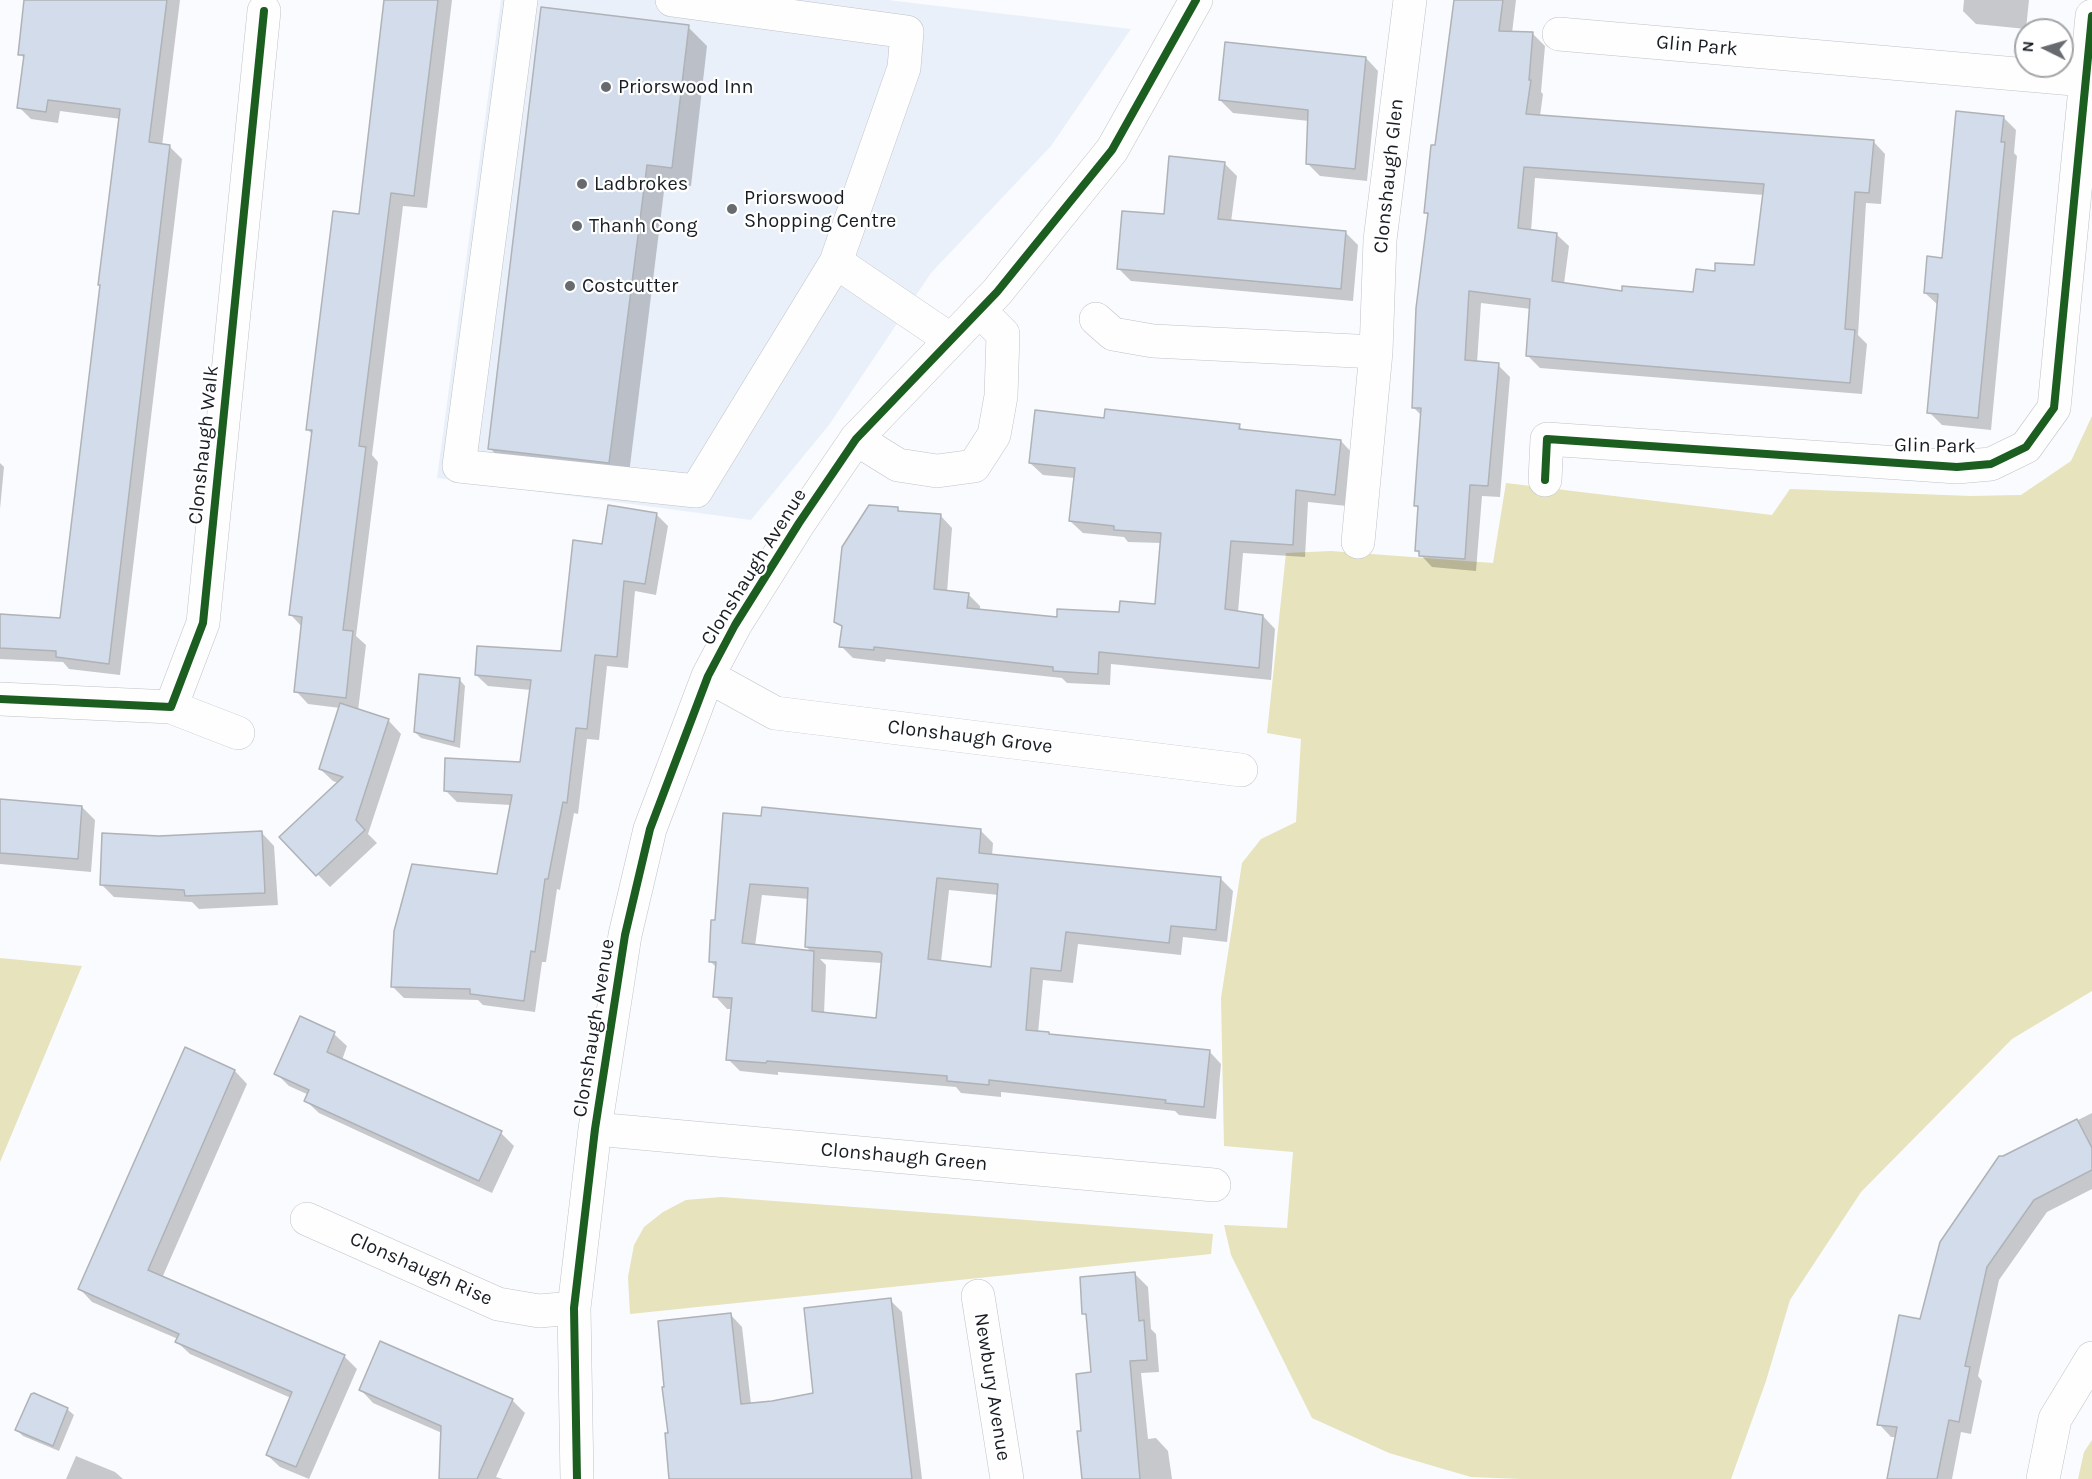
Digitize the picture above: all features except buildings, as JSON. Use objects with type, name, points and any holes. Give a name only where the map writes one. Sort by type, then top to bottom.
[{"type":"street","points":[[521,0],[459,466],[696,491],[836,262],[904,68],[908,32],[672,0]]},
{"type":"street","name":"Clonshaugh Avenue","points":[[577,1479],[574,1308],[595,1130],[625,934],[650,829],[708,676],[735,625],[793,532],[856,439],[997,292],[1112,150],[1196,0]]},
{"type":"street","name":"Clonshaugh Glen","points":[[1358,542],[1376,352],[1380,240],[1410,0]]},
{"type":"street","name":"Clonshaugh Walk","points":[[171,707],[203,623],[264,11]]},
{"type":"street","name":"Glin Park","points":[[1545,480],[1547,439],[1957,467],[1991,464],[2026,447],[2054,408],[2092,16]]},
{"type":"street","name":"Glin Park","points":[[1559,34],[2085,80]]},
{"type":"street","points":[[836,262],[951,340]]},
{"type":"street","points":[[856,439],[898,465],[938,471],[974,466],[994,435],[1001,396],[1003,334],[979,310]]},
{"type":"street","points":[[1096,319],[1113,334],[1153,342],[1376,352]]},
{"type":"street","name":"Clonshaugh Grove","points":[[708,676],[775,713],[1241,770]]},
{"type":"street","points":[[0,699],[171,707],[237,733]]},
{"type":"street","name":"Clonshaugh Green","points":[[595,1130],[1214,1185]]},
{"type":"street","name":"Clonshaugh Rise","points":[[307,1219],[498,1304],[539,1311],[574,1308]]},
{"type":"street","name":"Newbury Avenue","points":[[978,1296],[1007,1479]]},
{"type":"street","points":[[2043,1479],[2055,1419],[2092,1358]]},
{"type":"shaded area","name":"Priorswood Shopping Centre","points":[[501,0],[888,0],[1131,29],[1051,146],[931,273],[829,425],[751,520],[437,478]]},
{"type":"shaded area","points":[[2092,416],[2092,991],[2012,1039],[1861,1192],[1790,1300],[1766,1381],[1731,1479],[1471,1477],[1389,1453],[1312,1418],[1231,1255],[1224,1225],[1287,1228],[1293,1152],[1224,1146],[1221,998],[1242,863],[1261,839],[1296,822],[1301,739],[1267,733],[1286,553],[1331,551],[1493,563],[1506,483],[1772,515],[1790,489],[1970,496],[2021,495],[2071,461]]},
{"type":"shaded area","points":[[0,958],[82,966],[0,1162]]},
{"type":"shaded area","points":[[721,1197],[1213,1234],[1211,1254],[630,1314],[628,1277],[634,1245],[644,1227],[663,1212],[686,1200]]},
{"type":"shaded area","points":[[2092,1440],[2092,1479],[2078,1479],[2084,1452]]},
{"type":"cycle path","points":[[577,1479],[574,1308],[595,1129],[625,935],[650,829],[708,676],[735,625],[799,523],[856,439],[997,292],[1112,150],[1196,0]]},
{"type":"cycle path","points":[[0,699],[171,707],[203,623],[264,11]]},
{"type":"cycle path","points":[[1545,480],[1547,439],[1957,467],[1991,464],[2026,447],[2054,408],[2092,16]]},
{"type":"place","name":"Priorswood Inn","points":[[606,87]]},
{"type":"place","name":"Ladbrokes","points":[[582,184]]},
{"type":"place","name":"Priorswood Shopping Centre","points":[[732,209]]},
{"type":"place","name":"Thanh Cong","points":[[577,226]]},
{"type":"place","name":"Costcutter","points":[[570,286]]}]
